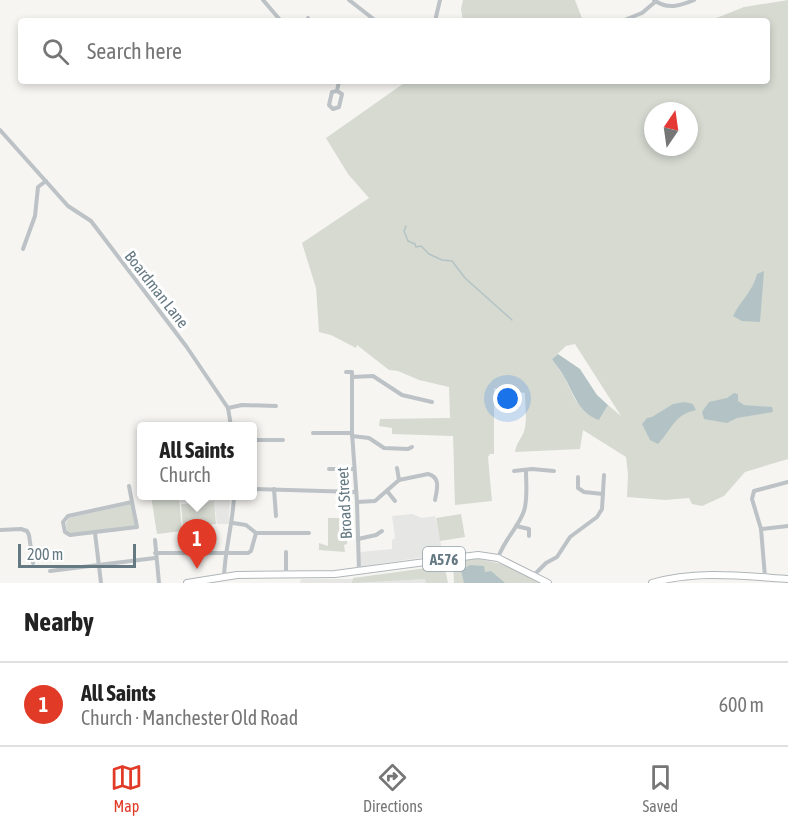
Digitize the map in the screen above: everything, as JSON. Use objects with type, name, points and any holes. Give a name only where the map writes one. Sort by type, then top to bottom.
[{"type":"main road","name":"A576","points":[[187,583],[203,582],[224,576],[359,572],[483,555],[498,558],[548,583]]},
{"type":"main road","points":[[652,583],[674,577],[695,575],[788,579]]},
{"type":"street","points":[[263,0],[278,18]]},
{"type":"street","points":[[349,0],[372,18]]},
{"type":"street","points":[[436,18],[440,0]]},
{"type":"street","points":[[630,18],[642,13],[655,1],[671,7],[694,0]]},
{"type":"street","points":[[337,91],[338,84]]},
{"type":"street","points":[[333,91],[337,91],[342,94],[339,107],[335,109],[329,105],[333,91]]},
{"type":"street","name":"Boardman Lane","points":[[0,130],[71,209],[91,221],[186,345],[228,408],[230,422]]},
{"type":"street","points":[[23,249],[35,216],[38,188],[46,181]]},
{"type":"street","points":[[346,372],[352,375],[374,376],[402,395],[431,402],[430,396]]},
{"type":"street","name":"Broad Street","points":[[352,375],[352,434],[359,572]]},
{"type":"street","points":[[228,408],[243,405],[276,406]]},
{"type":"street","points":[[313,434],[352,434],[369,438],[384,448],[408,449],[412,447]]},
{"type":"street","points":[[257,440],[283,440]]},
{"type":"street","points":[[397,468],[399,480]]},
{"type":"street","points":[[329,469],[354,469]]},
{"type":"street","points":[[434,477],[439,471]]},
{"type":"street","points":[[514,471],[554,471]]},
{"type":"street","points":[[498,558],[502,545],[516,526],[526,503],[526,471]]},
{"type":"street","points":[[357,502],[375,501],[399,480],[428,474],[434,477],[438,487],[435,500]]},
{"type":"street","points":[[533,576],[546,563],[557,557],[570,537],[597,517],[602,509],[604,475]]},
{"type":"street","points":[[578,477],[578,488],[584,492],[603,494]]},
{"type":"street","points":[[765,578],[761,529],[752,499],[754,491],[788,482]]},
{"type":"street","points":[[129,486],[137,527],[70,535],[65,532],[63,522],[68,516],[132,502]]},
{"type":"street","points":[[257,489],[356,492]]},
{"type":"street","points":[[274,489],[276,516]]},
{"type":"street","points":[[387,490],[395,501]]},
{"type":"street","points":[[224,576],[225,553],[232,523],[234,500]]},
{"type":"street","points":[[232,523],[246,525],[255,533],[309,533]]},
{"type":"street","points":[[516,526],[529,529],[529,536]]},
{"type":"street","points":[[761,529],[788,526]]},
{"type":"street","points":[[0,530],[27,531],[32,563]]},
{"type":"street","points":[[358,539],[376,535],[382,531]]},
{"type":"street","points":[[95,533],[101,583]]},
{"type":"street","points":[[50,571],[155,556],[248,553],[251,551],[255,533]]},
{"type":"street","points":[[155,540],[159,583]]},
{"type":"street","points":[[286,552],[286,575]]},
{"type":"shaded area","points":[[463,0],[575,0],[582,18],[462,18]]},
{"type":"shaded area","points":[[788,0],[788,459],[745,472],[724,496],[702,506],[692,504],[689,498],[665,500],[627,497],[626,457],[583,430],[580,449],[515,452],[525,425],[525,393],[494,388],[494,454],[488,457],[492,501],[455,505],[453,436],[392,434],[392,428],[379,426],[380,419],[450,418],[449,387],[389,370],[357,345],[356,348],[331,335],[319,332],[316,288],[302,243],[369,198],[348,174],[326,138],[403,84],[770,84],[770,18],[716,18],[744,7]],"holes":[[[575,344],[621,416],[608,405],[599,420],[576,401],[552,359],[566,346]]]},
{"type":"shaded area","points":[[764,271],[760,322],[742,321],[733,316],[753,285],[757,274]]},
{"type":"shaded area","points":[[558,354],[580,369],[597,395],[608,405],[599,420],[586,413],[577,402],[552,359]]},
{"type":"shaded area","points":[[734,393],[738,394],[738,401],[744,405],[772,407],[773,412],[737,418],[727,423],[704,419],[702,412],[709,402],[727,398]]},
{"type":"shaded area","points":[[685,402],[693,404],[696,410],[678,419],[658,444],[650,440],[642,424],[647,418],[673,404]]},
{"type":"shaded area","points":[[152,500],[179,500],[182,531],[157,534]]},
{"type":"shaded area","points":[[180,500],[230,500],[229,524],[217,524],[214,501],[180,503]]},
{"type":"shaded area","points":[[214,501],[216,524],[207,525],[207,551],[185,551],[181,504]]},
{"type":"shaded area","points":[[131,504],[135,526],[73,535],[67,533],[66,523],[69,518]]},
{"type":"shaded area","points":[[412,514],[422,518],[435,516],[443,554],[360,567],[360,552],[392,549],[392,540],[395,538],[392,516]]},
{"type":"shaded area","points":[[461,514],[465,537],[440,541],[436,518]]},
{"type":"shaded area","points":[[328,518],[339,518],[339,532],[354,532],[354,539],[347,540],[347,544],[344,545],[345,552],[319,550],[319,543],[328,546]]},
{"type":"shaded area","points":[[475,558],[502,564],[540,583],[454,583],[453,564]]},
{"type":"shaded area","points":[[470,565],[484,566],[485,572],[491,571],[505,583],[464,583],[461,570]]},
{"type":"shaded area","points":[[441,566],[446,573],[448,583],[426,583],[425,579],[352,583],[353,578]]},
{"type":"shaded area","points":[[424,569],[427,583],[300,583],[301,579],[353,579]]},
{"type":"waterway","points":[[406,226],[404,231],[408,241],[416,247],[421,246],[429,254],[442,260],[452,261],[465,278],[512,320]]},
{"type":"place","name":"All Saints","points":[[197,569]]}]
